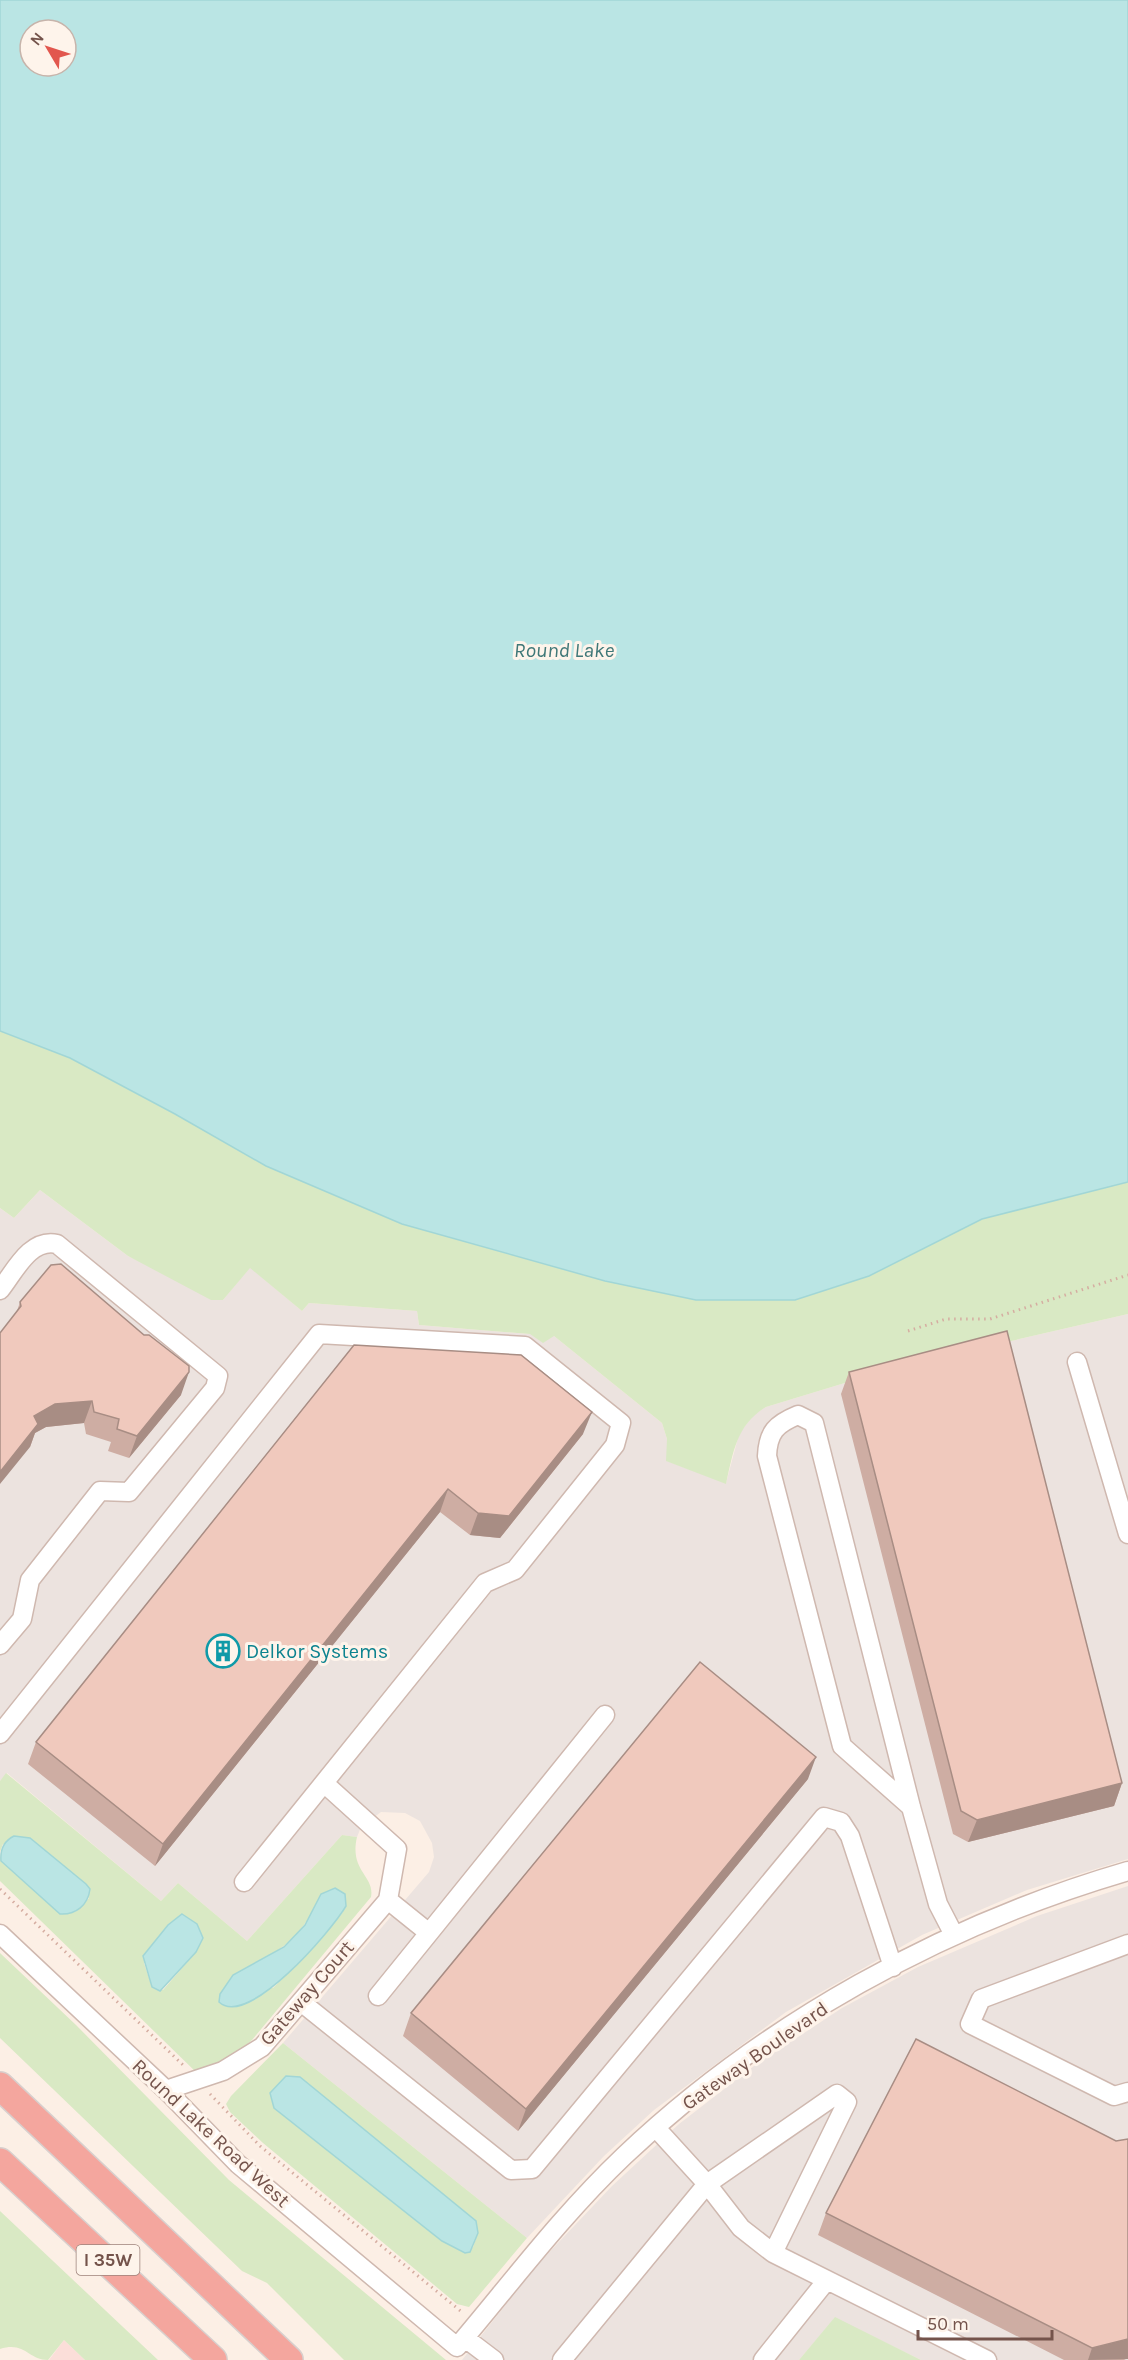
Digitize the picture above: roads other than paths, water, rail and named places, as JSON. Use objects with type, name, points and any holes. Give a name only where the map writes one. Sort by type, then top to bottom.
[{"type":"highway","name":"I 35W","points":[[0,2086],[290,2360]]},
{"type":"highway","name":"I 35W","points":[[0,2162],[213,2360]]},
{"type":"highway","points":[[151,2229],[308,2360]]},
{"type":"street","points":[[0,1290],[34,1246],[48,1242],[57,1244],[218,1376],[215,1388],[129,1492],[100,1491],[30,1580],[22,1618],[0,1645]]},
{"type":"street","points":[[0,1734],[319,1334],[525,1346],[621,1423],[615,1445],[515,1570],[484,1583],[325,1784],[244,1881]]},
{"type":"street","points":[[1077,1362],[1128,1534]]},
{"type":"street","points":[[910,1808],[842,1746],[767,1456],[768,1440],[781,1422],[798,1415],[814,1423],[910,1808],[938,1904],[954,1935]]},
{"type":"street","points":[[378,1996],[605,1715]]},
{"type":"street","points":[[325,1784],[397,1849],[388,1900],[429,1933]]},
{"type":"street","points":[[301,2002],[511,2170],[517,2172],[532,2169],[824,1817],[841,1822],[850,1836],[893,1967]]},
{"type":"street","name":"Gateway Boulevard","points":[[466,2336],[550,2234],[624,2156],[725,2071],[893,1967],[954,1935],[1022,1906],[1128,1871]]},
{"type":"street","name":"Gateway Court","points":[[166,2090],[223,2071],[262,2047],[388,1900]]},
{"type":"street","name":"Round Lake Road West","points":[[0,1934],[166,2090],[238,2164],[466,2336],[494,2360]]},
{"type":"street","points":[[1128,1944],[981,1999],[970,2024],[1114,2096],[1128,2092]]},
{"type":"street","points":[[562,2360],[707,2184],[837,2094],[847,2102],[773,2253]]},
{"type":"street","points":[[656,2128],[707,2184],[741,2228],[773,2253],[987,2360]]},
{"type":"street","points":[[763,2360],[827,2280]]},
{"type":"water","name":"Round Lake","points":[[0,0],[1128,0],[1128,1182],[982,1219],[869,1276],[795,1300],[696,1300],[605,1281],[402,1224],[266,1166],[70,1058],[0,1031]]},
{"type":"water","points":[[14,1836],[30,1838],[86,1884],[90,1889],[89,1895],[80,1908],[71,1913],[60,1914],[1,1861],[3,1846]]},
{"type":"water","points":[[335,1888],[345,1894],[346,1906],[324,1935],[288,1973],[249,2002],[232,2007],[219,2002],[220,1994],[233,1975],[284,1947],[305,1925],[321,1894]]},
{"type":"water","points":[[182,1914],[197,1924],[203,1938],[196,1952],[160,1991],[152,1987],[143,1956],[168,1925]]},
{"type":"water","points":[[286,2076],[300,2077],[476,2221],[478,2233],[470,2252],[465,2253],[442,2241],[274,2108],[270,2093]]},
{"type":"place","name":"Delkor Systems","points":[[223,1651]]}]
